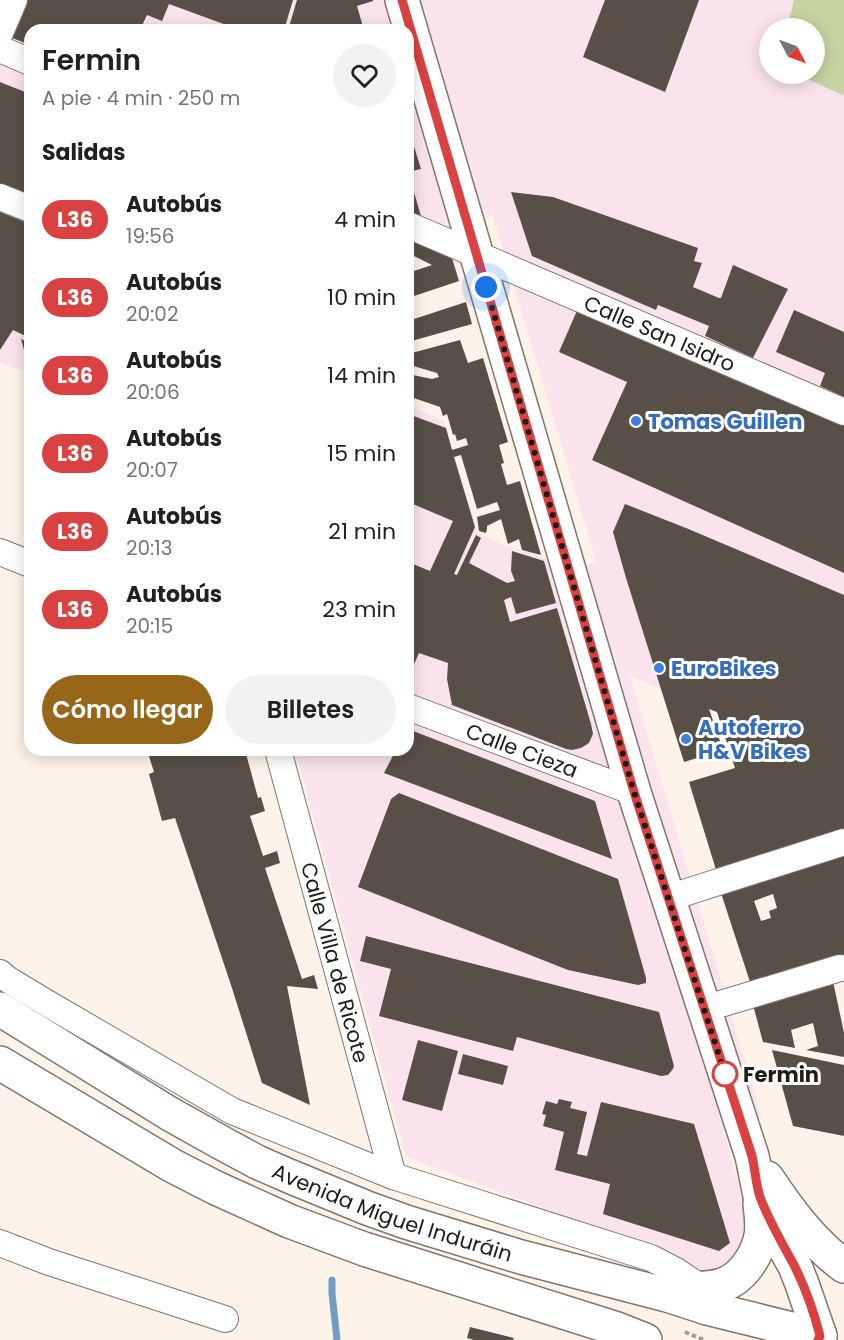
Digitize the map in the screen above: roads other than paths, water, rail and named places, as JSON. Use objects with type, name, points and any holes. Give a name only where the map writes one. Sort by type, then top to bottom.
[{"type":"main road","points":[[402,0],[409,24]]},
{"type":"main road","points":[[414,41],[634,792],[752,1156],[760,1196],[761,1234],[751,1261],[745,1269],[722,1285],[688,1289],[667,1295]]},
{"type":"main road","name":"Avenida Miguel Induráin","points":[[0,1009],[170,1114],[248,1157],[367,1208],[521,1257],[667,1295],[707,1308],[737,1316],[827,1331]]},
{"type":"main road","name":"Avenida Miguel Induráin","points":[[0,1063],[173,1166],[289,1221],[364,1249],[617,1329],[645,1340]]},
{"type":"main road","points":[[752,1156],[810,1237],[844,1266]]},
{"type":"main road","points":[[760,1196],[773,1227],[827,1331]]},
{"type":"street","points":[[0,33],[14,0]]},
{"type":"street","points":[[0,49],[24,59]]},
{"type":"street","points":[[0,197],[24,207]]},
{"type":"street","name":"Calle San Isidro","points":[[414,228],[844,412]]},
{"type":"street","points":[[0,552],[24,562]]},
{"type":"street","name":"Calle Cieza","points":[[414,709],[634,792]]},
{"type":"street","name":"Calle Villa de Ricote","points":[[280,756],[393,1176]]},
{"type":"street","points":[[668,898],[844,842]]},
{"type":"street","points":[[704,1009],[840,968]]},
{"type":"street","points":[[0,973],[45,1002],[232,1111],[393,1176],[651,1258],[704,1288],[737,1316]]},
{"type":"street","points":[[0,1243],[49,1262],[225,1319]]},
{"type":"waterway","points":[[332,1280],[337,1340]]},
{"type":"place","name":"Tomas Guillen","points":[[636,421]]},
{"type":"place","name":"EuroBikes","points":[[659,668]]},
{"type":"place","name":"Autoferro H&V Bikes","points":[[686,739]]},
{"type":"place","name":"Fermin","points":[[725,1074]]}]
